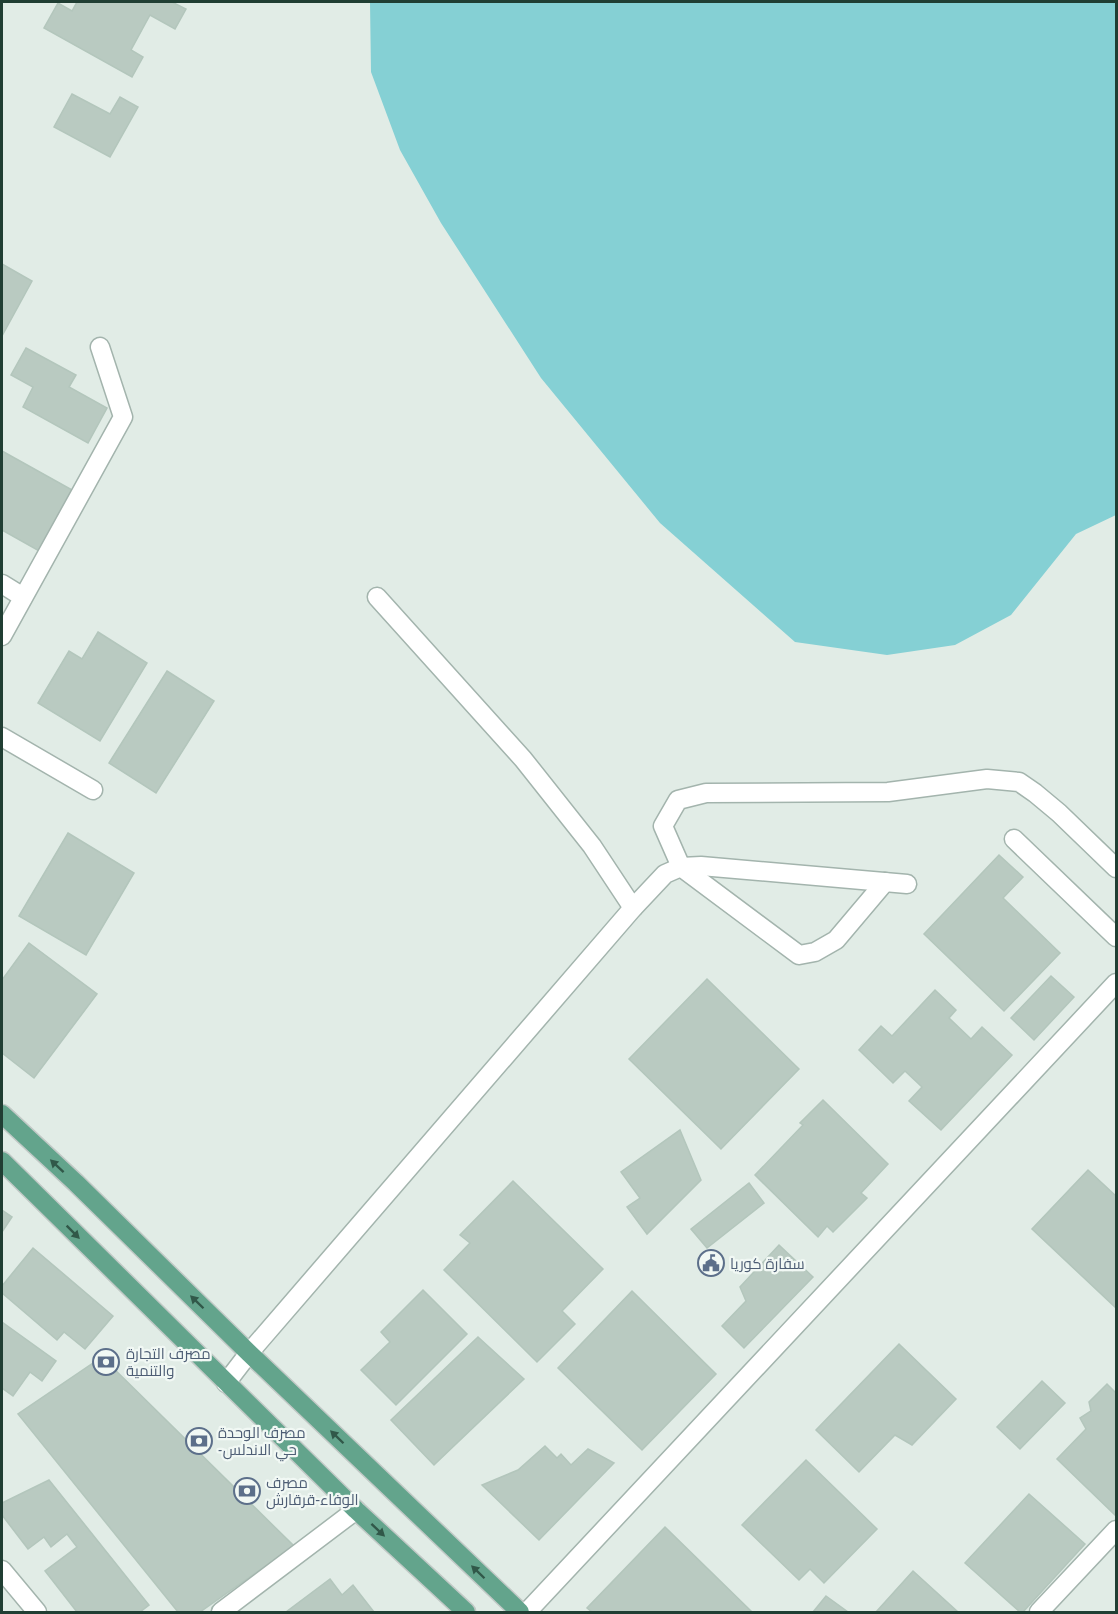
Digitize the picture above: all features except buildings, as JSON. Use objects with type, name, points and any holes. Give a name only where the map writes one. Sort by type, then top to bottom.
[{"type":"main road","points":[[2,1114],[520,1612]]},
{"type":"main road","points":[[2,1161],[226,1383],[466,1612]]},
{"type":"street","points":[[2,636],[123,417],[100,347]]},
{"type":"street","points":[[2,584],[23,597]]},
{"type":"street","points":[[377,597],[524,759],[592,846],[633,908]]},
{"type":"street","points":[[2,737],[93,790]]},
{"type":"street","points":[[885,882],[836,940],[815,952],[799,956],[681,867],[663,826],[678,800],[706,793],[888,792],[987,779],[1019,782],[1035,793],[1116,867]]},
{"type":"street","points":[[1014,839],[1116,937]]},
{"type":"street","points":[[226,1383],[249,1353],[664,874],[681,867],[701,866],[908,885]]},
{"type":"street","points":[[528,1612],[1116,983]]},
{"type":"street","points":[[221,1612],[357,1510]]},
{"type":"street","points":[[1039,1612],[1116,1530]]},
{"type":"street","points":[[2,1570],[37,1612]]},
{"type":"water","points":[[370,2],[1116,2],[1116,515],[1076,534],[1011,615],[955,645],[887,655],[795,642],[660,523],[541,378],[441,223],[400,150],[371,72]]},
{"type":"place","name":"سفارة كوريا","points":[[711,1263]]},
{"type":"place","name":"مصرف التجارة والتنمية","points":[[106,1362]]},
{"type":"place","name":"مصرف الوحدة -حي الاندلس","points":[[199,1441]]},
{"type":"place","name":"مصرف الوفاء-قرقارش","points":[[247,1491]]}]
